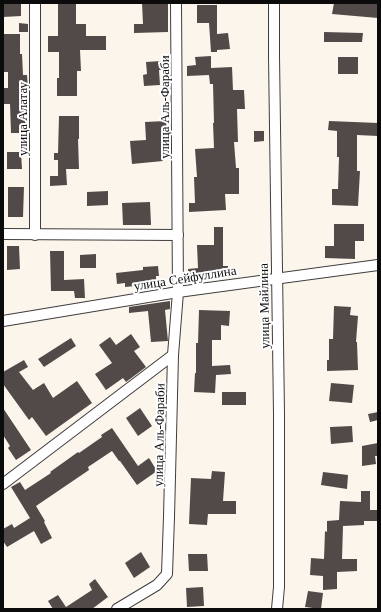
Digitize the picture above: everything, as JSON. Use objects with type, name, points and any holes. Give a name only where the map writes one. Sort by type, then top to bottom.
[{"type":"street","name":"улица Алатау","points":[[35,3],[35,235]]},
{"type":"street","name":"улица Аль-Фараби","points":[[117,609],[157,585],[167,574],[170,517],[173,355],[178,292],[176,3]]},
{"type":"street","name":"улица Майлина","points":[[274,3],[279,413],[279,587],[277,609]]},
{"type":"street","points":[[3,234],[178,235]]},
{"type":"street","name":"улица Сейфуллина","points":[[3,321],[178,292],[375,265]]},
{"type":"street","points":[[3,484],[173,355]]},
{"type":"building","points":[[3,3],[21,3],[21,16],[3,17]]},
{"type":"building","points":[[58,3],[76,3],[76,24],[86,24],[86,36],[106,36],[106,50],[80,50],[81,71],[77,71],[77,96],[57,96],[59,52],[48,52],[48,36],[58,36]]},
{"type":"building","points":[[142,3],[168,4],[168,32],[134,33],[134,24],[143,24]]},
{"type":"building","points":[[334,3],[378,3],[378,18],[332,14]]},
{"type":"building","points":[[197,5],[217,5],[217,34],[228,33],[230,49],[211,52],[209,23],[197,23]]},
{"type":"building","points":[[19,23],[28,24],[28,32],[19,32]]},
{"type":"building","points":[[324,32],[363,33],[362,42],[324,42]]},
{"type":"building","points":[[3,34],[20,34],[20,54],[22,54],[23,75],[27,75],[28,88],[28,104],[26,104],[27,133],[11,133],[10,104],[3,104],[3,88],[8,88],[8,72],[3,72]]},
{"type":"building","points":[[211,56],[211,68],[232,67],[233,90],[244,90],[245,109],[237,109],[238,142],[234,142],[236,168],[239,168],[239,194],[225,194],[226,210],[189,212],[189,203],[195,203],[194,177],[197,177],[195,149],[214,148],[214,123],[213,84],[210,84],[209,75],[187,76],[187,66],[196,65],[195,57]]},
{"type":"building","points":[[338,57],[358,57],[358,74],[338,74]]},
{"type":"building","points":[[161,61],[162,70],[159,70],[160,85],[144,86],[143,75],[147,74],[146,62]]},
{"type":"building","points":[[59,116],[79,116],[79,169],[66,169],[67,185],[50,186],[50,176],[58,176],[58,160],[54,160],[54,153],[58,153]]},
{"type":"building","points":[[166,121],[168,146],[162,146],[163,161],[132,164],[130,141],[146,140],[145,122]]},
{"type":"building","points":[[329,121],[378,123],[378,136],[357,135],[357,171],[360,171],[358,206],[332,205],[332,189],[338,189],[339,157],[337,157],[337,131],[328,130]]},
{"type":"building","points":[[254,131],[264,131],[264,141],[254,142]]},
{"type":"building","points":[[7,152],[21,152],[22,169],[7,169]]},
{"type":"building","points":[[8,187],[24,187],[23,217],[8,217]]},
{"type":"building","points":[[108,191],[108,205],[87,206],[87,192]]},
{"type":"building","points":[[150,202],[151,225],[123,225],[122,203]]},
{"type":"building","points":[[334,224],[364,224],[364,241],[355,241],[355,259],[325,258],[325,246],[334,246]]},
{"type":"building","points":[[214,227],[223,227],[223,266],[228,266],[229,277],[189,280],[188,269],[198,268],[197,245],[214,245]]},
{"type":"building","points":[[7,246],[19,246],[20,269],[7,270]]},
{"type":"building","points":[[50,251],[64,251],[64,280],[84,279],[85,298],[75,298],[74,291],[51,291]]},
{"type":"building","points":[[96,254],[96,268],[80,268],[80,255]]},
{"type":"building","points":[[158,266],[159,276],[156,276],[156,283],[125,287],[125,283],[117,284],[116,273],[143,270],[143,267]]},
{"type":"building","points":[[170,301],[170,309],[165,310],[168,341],[151,342],[148,311],[129,313],[129,307]]},
{"type":"building","points":[[334,306],[351,307],[350,315],[358,316],[356,342],[358,370],[327,371],[327,360],[329,360],[329,339],[333,339]]},
{"type":"building","points":[[199,310],[230,311],[229,326],[221,325],[221,340],[212,340],[212,366],[230,365],[231,374],[216,375],[215,393],[194,392]]},
{"type":"building","points":[[131,334],[140,347],[134,351],[146,367],[126,382],[123,378],[106,390],[95,374],[112,363],[99,345],[110,337],[116,345]]},
{"type":"building","points":[[71,338],[76,346],[44,367],[38,359]]},
{"type":"building","points":[[24,360],[28,367],[19,372],[33,390],[44,383],[53,398],[77,381],[92,403],[46,436],[32,417],[29,420],[3,384],[3,372]]},
{"type":"building","points":[[331,383],[354,385],[352,403],[329,401]]},
{"type":"building","points":[[222,392],[246,392],[246,405],[222,405]]},
{"type":"building","points":[[3,408],[31,450],[16,460],[8,448],[10,446],[3,435]]},
{"type":"building","points":[[140,408],[152,426],[138,436],[126,418]]},
{"type":"building","points":[[378,412],[378,420],[370,422],[368,414]]},
{"type":"building","points":[[352,426],[353,442],[331,444],[330,427]]},
{"type":"building","points":[[112,428],[138,466],[149,458],[157,471],[137,485],[112,451],[88,467],[89,470],[36,506],[45,521],[44,522],[52,538],[41,544],[34,531],[7,547],[3,541],[3,529],[12,524],[14,528],[30,518],[11,487],[20,482],[25,490],[51,473],[50,472],[78,452],[79,453],[102,437],[101,435]]},
{"type":"building","points":[[378,443],[378,456],[375,456],[376,464],[362,466],[362,446]]},
{"type":"building","points":[[212,471],[225,472],[223,501],[236,501],[236,514],[208,514],[207,525],[189,524],[191,478],[211,479]]},
{"type":"building","points":[[323,472],[348,475],[347,489],[321,485]]},
{"type":"building","points":[[361,491],[370,491],[370,510],[378,510],[378,521],[364,521],[364,525],[343,526],[342,559],[357,559],[357,571],[337,572],[337,589],[323,590],[323,576],[310,575],[311,558],[324,559],[325,531],[327,532],[327,521],[339,520],[340,501],[361,502]]},
{"type":"building","points":[[141,552],[150,567],[134,578],[125,563]]},
{"type":"building","points":[[188,554],[207,554],[208,571],[189,571]]},
{"type":"building","points":[[95,579],[108,597],[92,609],[53,609],[48,601],[58,595],[66,607],[92,590],[89,584]]},
{"type":"building","points":[[203,587],[204,606],[187,607],[186,588]]},
{"type":"building","points":[[308,591],[323,593],[321,609],[305,607]]}]
